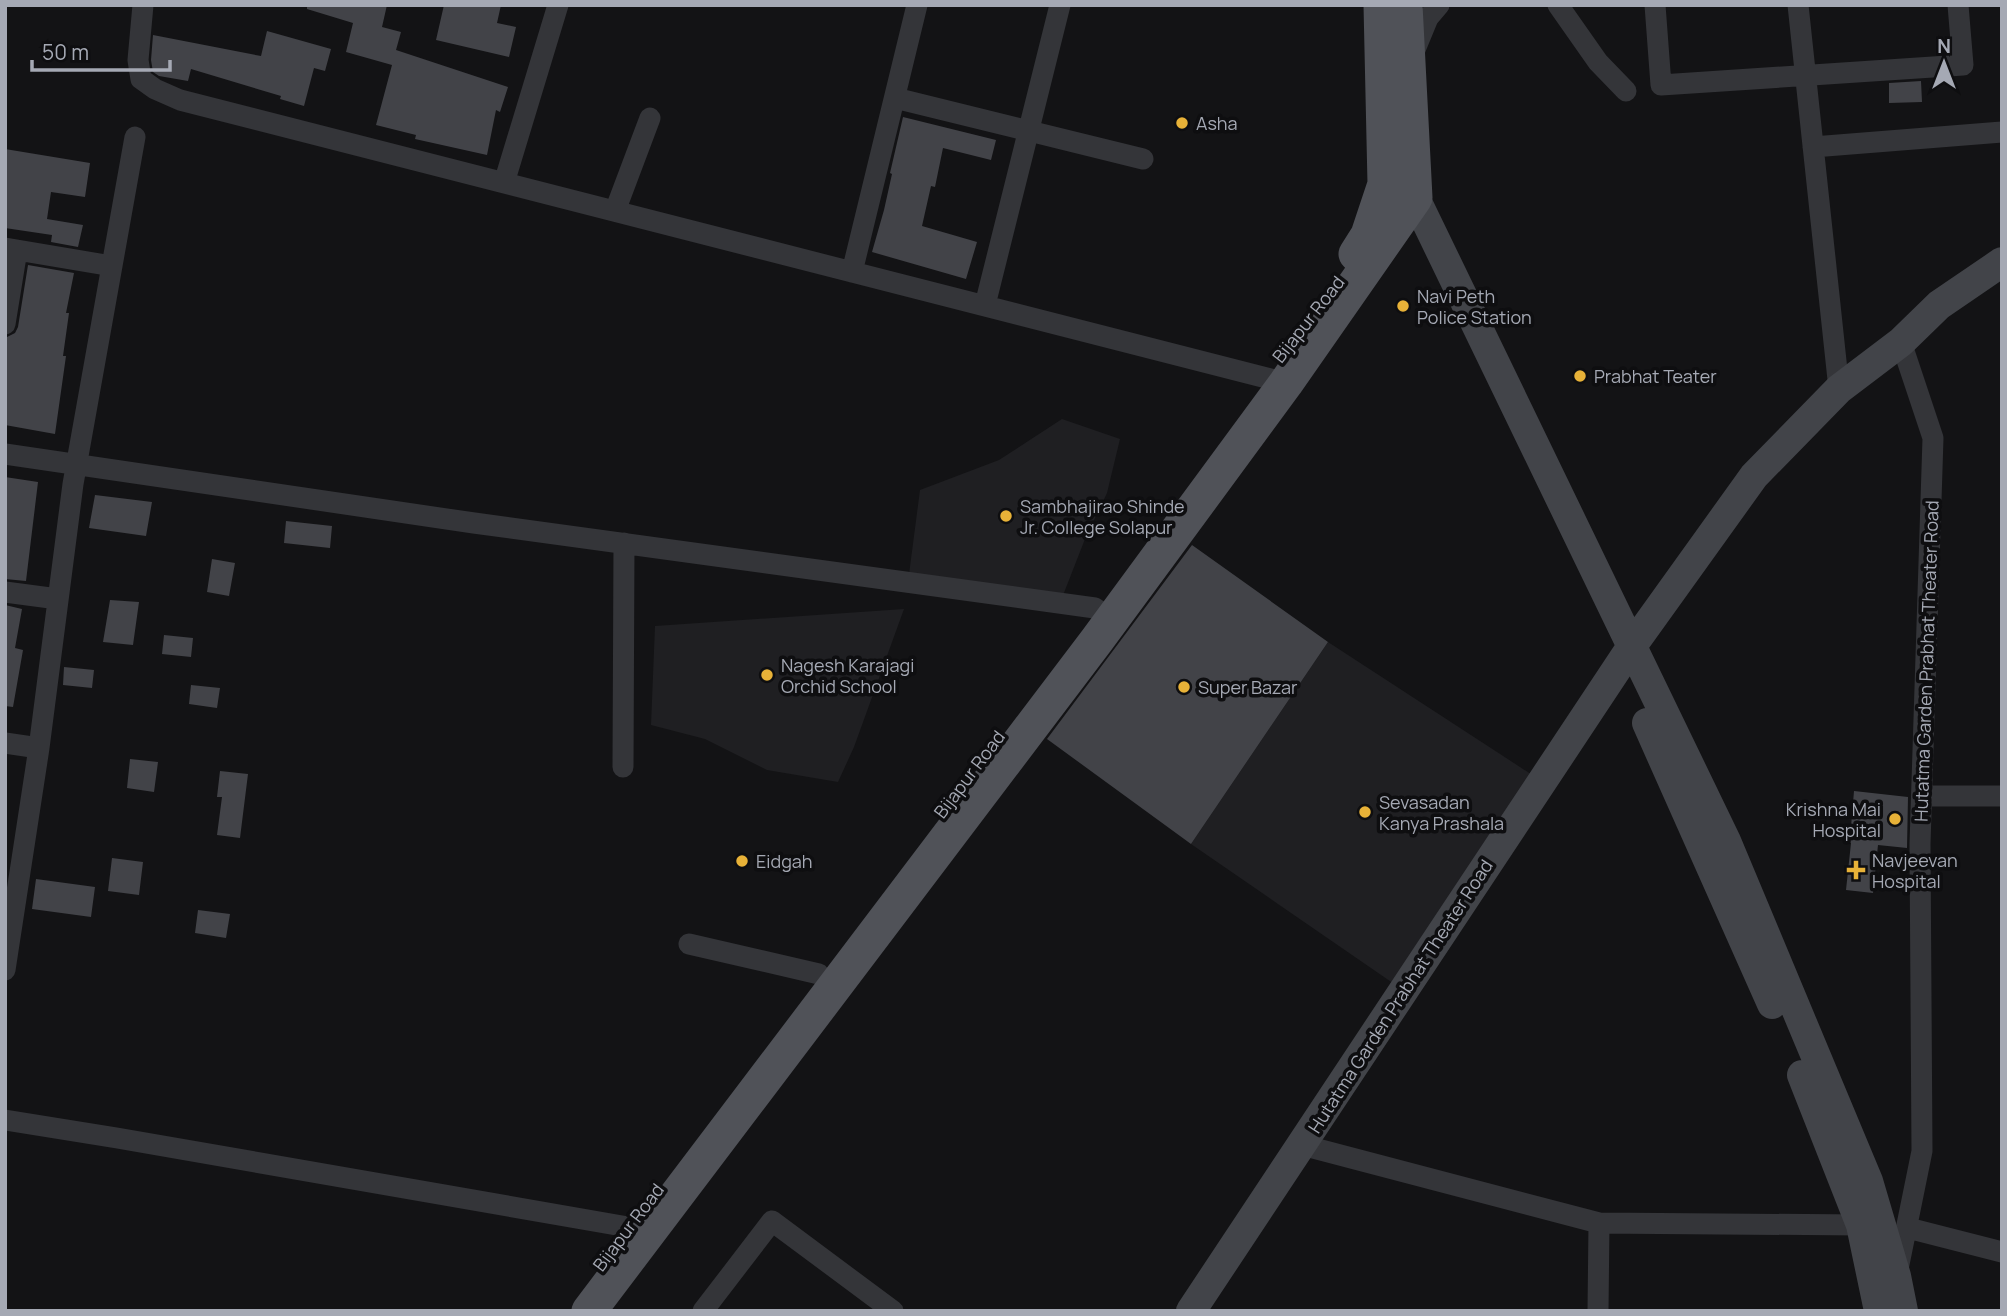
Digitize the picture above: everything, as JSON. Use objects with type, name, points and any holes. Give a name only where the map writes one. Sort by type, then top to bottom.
[{"type":"main road","points":[[1381,5],[1400,200],[1626,655],[1726,841],[1868,1181],[1896,1276],[1903,1311]]},
{"type":"main road","points":[[1275,380],[1400,200],[1408,69],[1405,5]]},
{"type":"main road","name":"Bijapur Road","points":[[566,1311],[819,974],[1103,614],[1275,380],[1368,234],[1400,200]]},
{"type":"main road","name":"Hutatma Garden Prabhat Theater Road","points":[[1191,1311],[1626,655],[1754,476],[1839,389],[1901,342],[1939,304],[2002,262]]},
{"type":"main road","points":[[589,1311],[1103,614]]},
{"type":"main road","points":[[1626,655],[1788,1040],[1861,1225],[1880,1311]]},
{"type":"street","points":[[142,5],[138,60],[141,79],[155,89],[180,100],[1275,380]]},
{"type":"street","points":[[504,183],[558,5]]},
{"type":"street","points":[[852,271],[917,5]]},
{"type":"street","points":[[985,305],[1059,5]]},
{"type":"street","points":[[1408,69],[1428,18],[1439,5]]},
{"type":"street","points":[[1558,5],[1598,62],[1626,92]]},
{"type":"street","points":[[1655,5],[1661,85],[1963,65],[1958,5]]},
{"type":"street","points":[[1798,5],[1839,389]]},
{"type":"street","points":[[895,98],[1143,159]]},
{"type":"street","points":[[615,211],[650,118]]},
{"type":"street","points":[[1813,147],[2002,132]]},
{"type":"street","points":[[5,970],[39,748],[77,463],[135,137]]},
{"type":"street","points":[[5,324],[11,249],[112,266]]},
{"type":"street","name":"Hutatma Garden Prabhat Theater Road","points":[[1896,1276],[1922,1151],[1922,796],[1933,438],[1901,342]]},
{"type":"street","points":[[5,454],[1103,614]]},
{"type":"street","points":[[623,767],[624,543]]},
{"type":"street","points":[[5,592],[58,599]]},
{"type":"street","points":[[5,743],[39,748]]},
{"type":"street","points":[[1922,796],[2002,796]]},
{"type":"street","points":[[689,944],[819,974]]},
{"type":"street","points":[[5,1121],[628,1227]]},
{"type":"street","points":[[1302,1145],[1599,1223],[1861,1225]]},
{"type":"street","points":[[703,1311],[772,1221],[893,1311]]},
{"type":"street","points":[[1598,1311],[1599,1223]]},
{"type":"street","points":[[1908,1228],[2002,1252]]},
{"type":"shaded area","name":"Sambhajirao Shinde Jr. College Solapur","points":[[1062,419],[1120,439],[1107,493],[1085,539],[1060,603],[908,582],[920,490],[999,460]]},
{"type":"shaded area","name":"Nagesh Karajagi Orchid School","points":[[904,609],[854,747],[838,782],[767,770],[705,739],[651,725],[655,626]]},
{"type":"shaded area","name":"Sevasadan Kanya Prashala","points":[[1328,642],[1540,780],[1400,988],[1191,844]]},
{"type":"building","points":[[307,5],[387,5],[382,27],[401,32],[396,50],[508,87],[500,112],[496,110],[487,155],[415,139],[416,135],[376,125],[392,65],[346,52],[353,23],[307,9]]},
{"type":"building","points":[[444,5],[501,5],[497,23],[516,27],[509,57],[436,40]]},
{"type":"building","points":[[267,31],[331,49],[325,71],[314,68],[304,106],[280,99],[281,96],[191,69],[188,81],[159,76],[153,72],[153,35],[261,56]]},
{"type":"building","points":[[1921,81],[1922,102],[1889,103],[1889,83]]},
{"type":"building","points":[[903,117],[996,140],[991,160],[943,148],[935,187],[931,186],[922,226],[977,242],[966,279],[872,252],[884,210]]},
{"type":"building","points":[[5,149],[90,163],[85,197],[51,192],[47,219],[83,225],[78,247],[51,242],[52,235],[5,228]]},
{"type":"building","points":[[28,265],[74,273],[66,313],[69,313],[63,356],[66,356],[55,434],[5,425],[5,338],[15,333],[18,327]]},
{"type":"building","points":[[5,477],[38,482],[26,581],[5,579]]},
{"type":"building","points":[[95,495],[152,502],[146,536],[89,528]]},
{"type":"building","points":[[286,521],[332,526],[330,548],[284,543]]},
{"type":"building","name":"Super Bazar","points":[[1192,545],[1328,642],[1191,844],[1047,739]]},
{"type":"building","points":[[212,559],[235,563],[229,596],[207,592]]},
{"type":"building","points":[[110,600],[139,602],[133,645],[103,642]]},
{"type":"building","points":[[5,605],[22,609],[15,648],[23,650],[13,707],[5,706]]},
{"type":"building","points":[[164,635],[193,638],[191,657],[162,654]]},
{"type":"building","points":[[64,667],[94,670],[92,688],[63,685]]},
{"type":"building","points":[[191,685],[220,688],[217,708],[189,704]]},
{"type":"building","points":[[130,759],[158,762],[154,792],[127,788]]},
{"type":"building","points":[[220,771],[248,774],[240,838],[217,835],[222,797],[217,797]]},
{"type":"building","points":[[1854,791],[1908,797],[1907,848],[1878,845],[1873,893],[1846,890],[1851,843],[1846,842],[1847,827],[1851,827]]},
{"type":"building","points":[[112,858],[143,862],[139,895],[108,891]]},
{"type":"building","points":[[36,879],[95,887],[91,917],[32,909]]},
{"type":"building","points":[[198,910],[230,914],[226,938],[195,933]]},
{"type":"place","name":"Asha","points":[[1182,123]]},
{"type":"place","name":"Navi Peth Police Station","points":[[1403,306]]},
{"type":"place","name":"Prabhat Teater","points":[[1580,376]]},
{"type":"place","name":"Sambhajirao Shinde Jr. College Solapur","points":[[1006,516]]},
{"type":"place","name":"Nagesh Karajagi Orchid School","points":[[767,675]]},
{"type":"place","name":"Super Bazar","points":[[1184,687]]},
{"type":"place","name":"Sevasadan Kanya Prashala","points":[[1365,812]]},
{"type":"place","name":"Krishna Mai Hospital","points":[[1895,819]]},
{"type":"place","name":"Eidgah","points":[[742,861]]},
{"type":"place","name":"Navjeevan Hospital","points":[[1856,870]]}]
